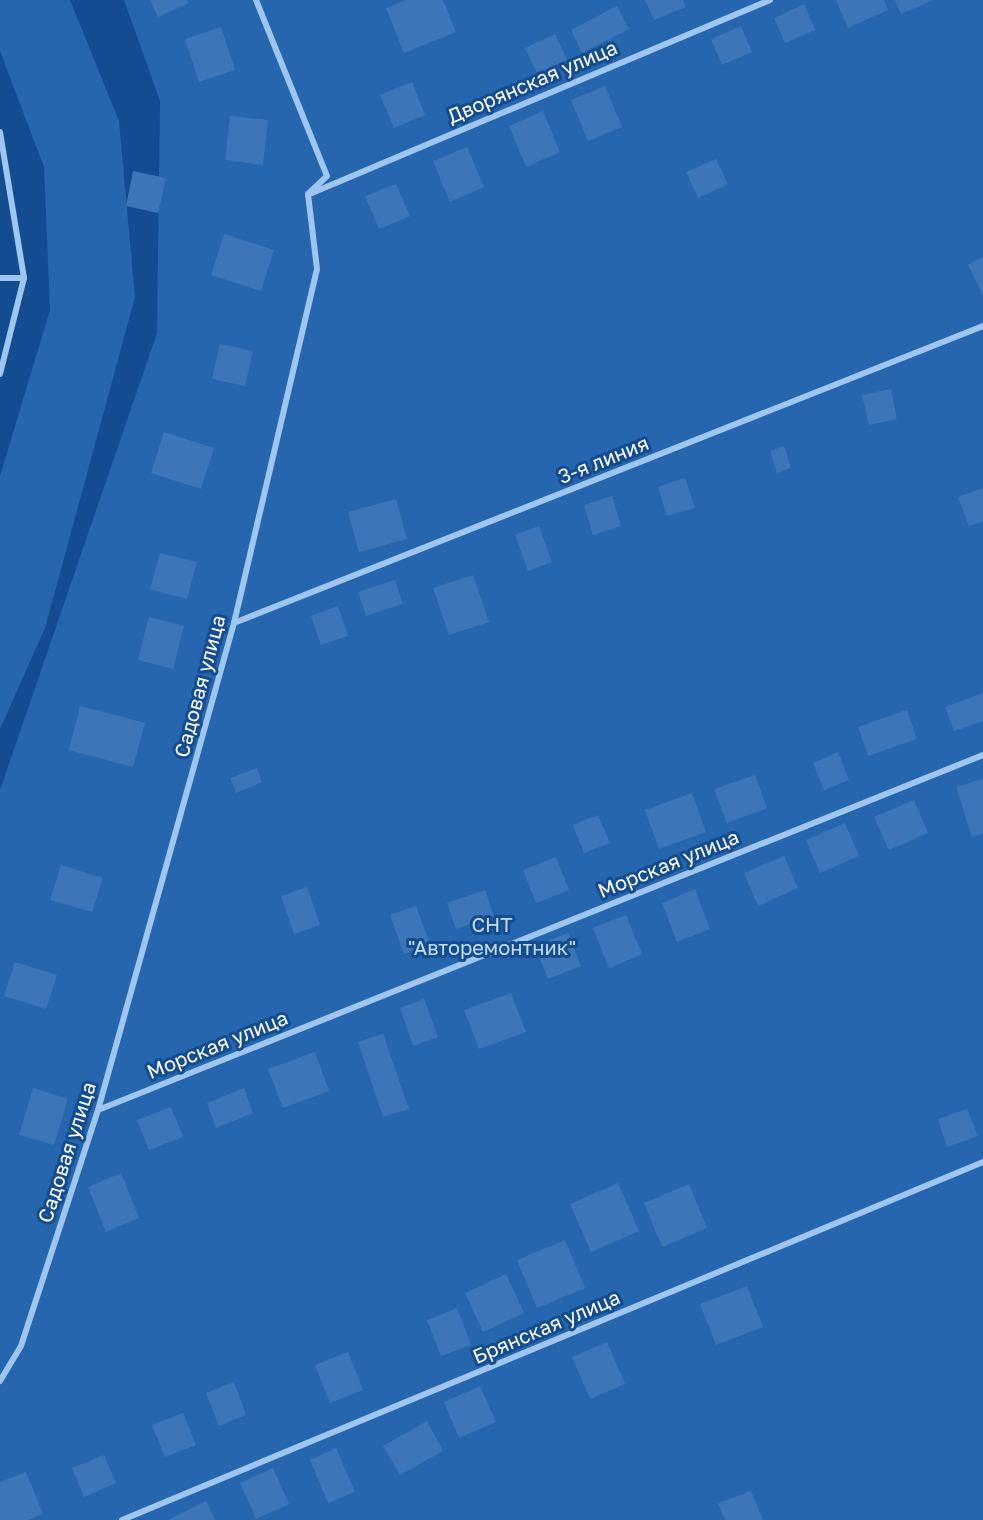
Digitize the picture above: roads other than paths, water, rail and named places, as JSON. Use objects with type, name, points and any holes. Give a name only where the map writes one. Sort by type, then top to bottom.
[{"type":"street","points":[[256,0],[327,176],[308,194]]},
{"type":"street","name":"Дворянская улица","points":[[308,194],[770,0]]},
{"type":"street","points":[[0,132],[24,278],[0,374]]},
{"type":"street","name":"Садовая улица","points":[[0,1381],[21,1346],[98,1110],[234,623],[317,269],[308,194]]},
{"type":"street","points":[[0,278],[24,278]]},
{"type":"street","name":"3-я линия","points":[[234,623],[983,326]]},
{"type":"street","name":"Морская улица","points":[[98,1110],[983,755]]},
{"type":"street","name":"Брянская улица","points":[[122,1520],[983,1162]]},
{"type":"park label","name":"СНТ \"Авторемонтник\"","points":[[492,936]]}]
